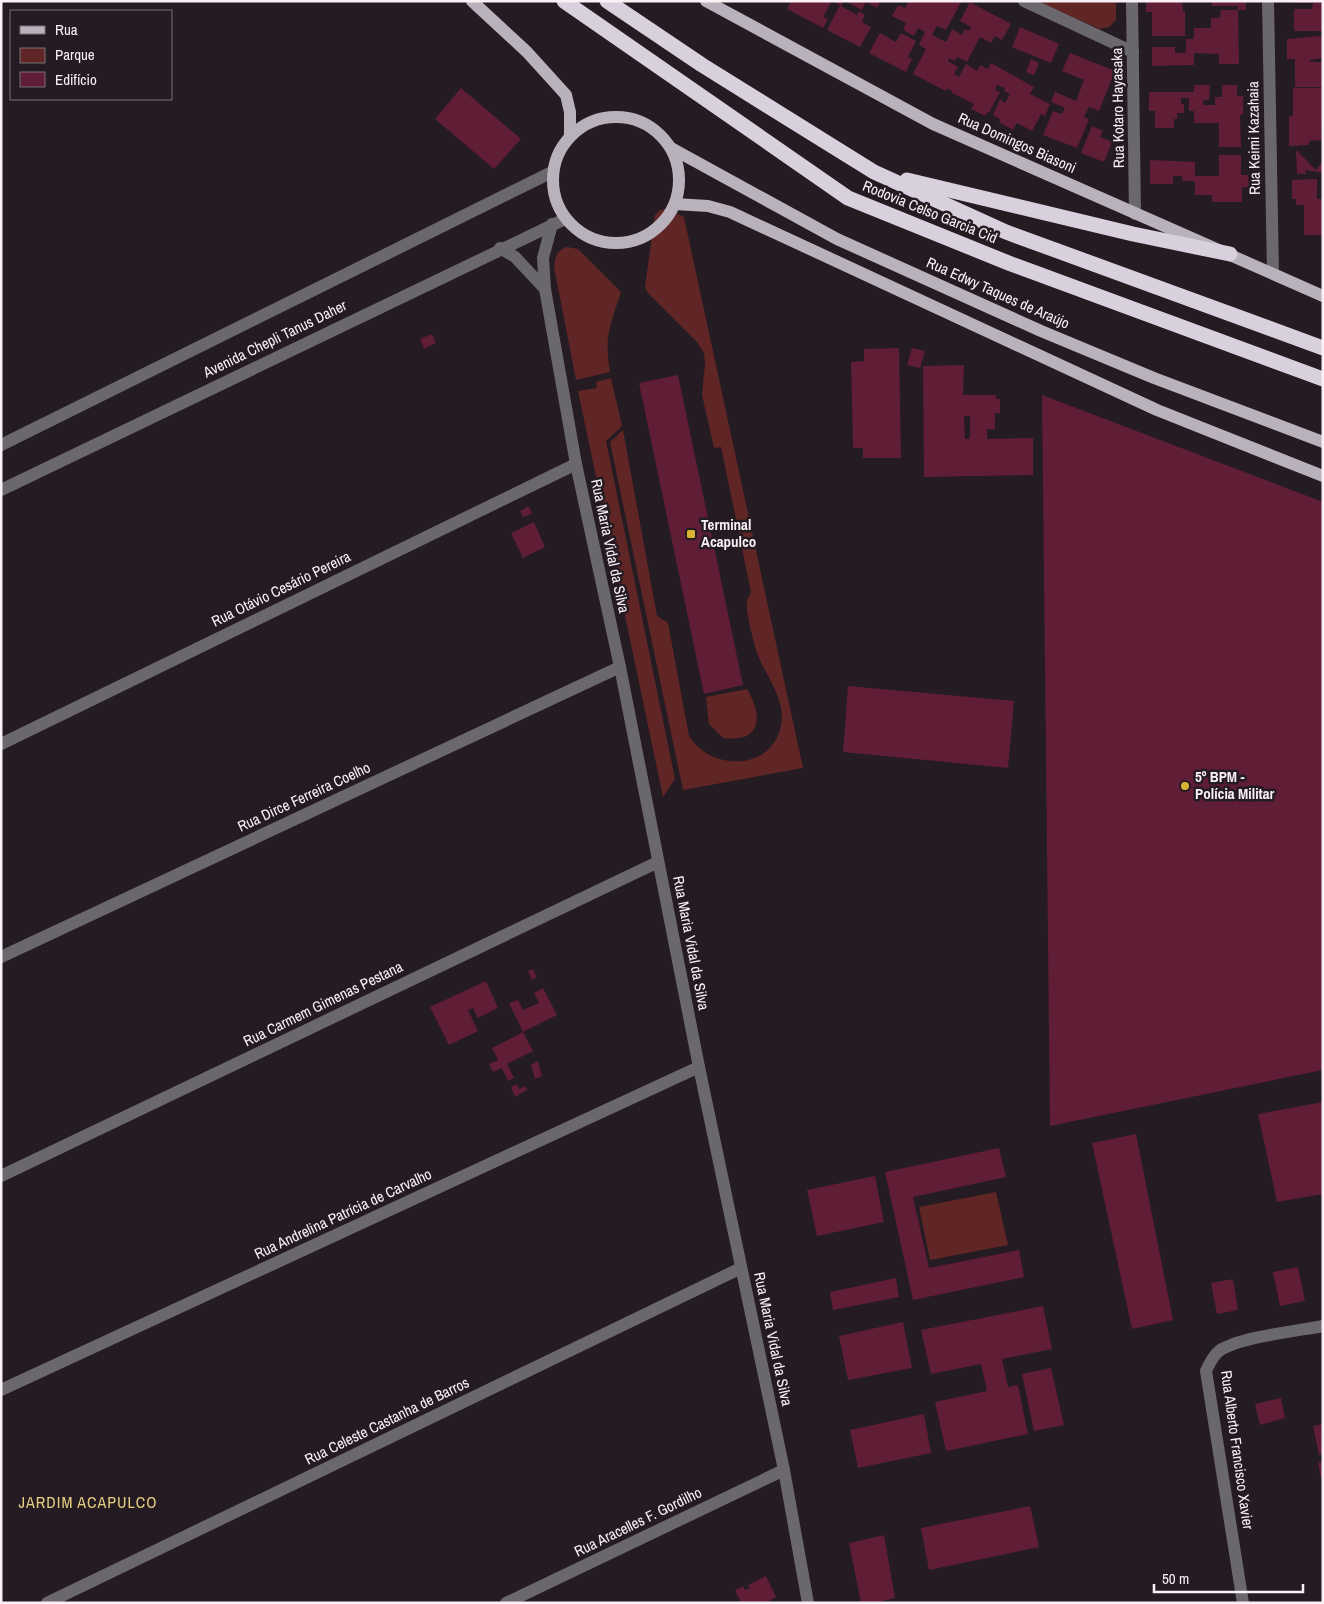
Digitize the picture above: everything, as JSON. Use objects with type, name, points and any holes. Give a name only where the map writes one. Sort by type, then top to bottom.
[{"type":"highway","name":"Rodovia Celso Garcia Cid","points":[[564,1],[848,198],[1011,264],[1323,379]]},
{"type":"highway","name":"Rodovia Celso Garcia Cid","points":[[607,1],[702,65],[874,172],[1006,232],[1323,348]]},
{"type":"highway","points":[[874,172],[1133,234],[1230,254]]},
{"type":"main road","points":[[472,1],[527,52],[566,95],[570,112],[570,136]]},
{"type":"main road","name":"Rua Domingos Biasoni","points":[[706,1],[933,124],[1323,296]]},
{"type":"main road","points":[[605,118],[625,118],[643,123],[659,134],[671,148],[678,166],[680,185],[676,204],[666,220],[650,234],[631,242],[611,244],[591,239],[573,228],[557,206],[553,192],[552,172],[558,153],[570,136],[586,124],[605,118]]},
{"type":"main road","name":"Rua Edwy Taques de Araújo","points":[[671,148],[837,239],[1040,331],[1154,378],[1323,442]]},
{"type":"main road","points":[[676,204],[708,206],[730,212],[1157,410],[1323,476]]},
{"type":"street","points":[[1024,1],[1133,52]]},
{"type":"street","name":"Rua Kotaro Hayasaka","points":[[1132,1],[1135,214]]},
{"type":"street","name":"Rua Keimi Kazahaia","points":[[1268,1],[1273,274]]},
{"type":"street","name":"Avenida Chepli Tanus Daher","points":[[1,445],[552,172]]},
{"type":"street","name":"Avenida Chepli Tanus Daher","points":[[1,490],[500,248],[565,219]]},
{"type":"street","name":"Rua Maria Vidal da Silva","points":[[552,224],[543,258],[545,289],[576,464],[620,667],[740,1268],[784,1470],[808,1603]]},
{"type":"street","points":[[500,248],[515,257],[545,289]]},
{"type":"street","name":"Rua Otávio Cesário Pereira","points":[[1,744],[576,464]]},
{"type":"street","name":"Rua Dirce Ferreira Coelho","points":[[1,957],[620,667]]},
{"type":"street","name":"Rua Carmem Gimenas Pestana","points":[[1,1176],[658,862]]},
{"type":"street","name":"Rua Andrelina Patrícia de Carvalho","points":[[1,1390],[699,1067]]},
{"type":"street","name":"Rua Celeste Castanha de Barros","points":[[47,1603],[740,1268]]},
{"type":"street","name":"Rua Alberto Francisco Xavier","points":[[1243,1603],[1206,1371],[1212,1358],[1235,1343],[1323,1326]]},
{"type":"street","name":"Rua Aracelles F. Gordilho","points":[[506,1603],[784,1470]]},
{"type":"green space","points":[[1036,1],[1116,1],[1116,20],[1109,27],[1100,29]]},
{"type":"green space","points":[[668,209],[684,217],[803,768],[683,790],[610,442],[623,430],[657,616],[668,623],[689,736],[699,748],[711,756],[725,760],[740,761],[753,759],[766,752],[775,741],[781,726],[782,717],[779,699],[755,647],[747,613],[747,600],[751,592],[721,447],[714,448],[702,395],[705,364],[704,353],[697,342],[648,293],[645,287],[655,215],[660,210]]},
{"type":"green space","points":[[567,247],[578,249],[621,292],[609,331],[608,360],[610,372],[576,380],[554,267],[557,254]]},
{"type":"green space","points":[[611,378],[622,426],[606,441],[675,779],[663,797],[578,391],[597,388],[596,382]]},
{"type":"green space","points":[[747,689],[755,709],[756,726],[752,732],[745,736],[723,738],[709,724],[706,697]]},
{"type":"green space","points":[[996,1192],[1008,1245],[930,1260],[919,1207]]},
{"type":"building","points":[[791,1],[832,1],[823,17],[828,19],[823,28],[787,9]]},
{"type":"building","points":[[837,1],[844,1],[841,6],[857,15],[859,11],[865,15],[862,22],[871,27],[860,47],[827,30],[840,5],[836,3]]},
{"type":"building","points":[[845,1],[881,1],[877,8],[866,2],[862,10]]},
{"type":"building","points":[[909,1],[961,2],[946,30],[937,26],[932,35],[946,42],[952,29],[962,35],[965,29],[969,31],[971,27],[960,21],[970,2],[1011,24],[1002,40],[995,36],[991,43],[980,37],[967,62],[957,57],[955,61],[949,58],[948,61],[958,67],[954,74],[959,77],[966,64],[977,71],[980,65],[988,69],[991,63],[1034,87],[1030,94],[1050,104],[1045,116],[1041,114],[1032,131],[1017,123],[1013,130],[999,122],[1000,119],[993,115],[1000,99],[1005,103],[1010,94],[1004,91],[1005,88],[997,85],[995,90],[1000,92],[989,113],[987,112],[985,116],[971,109],[974,104],[952,93],[948,88],[946,91],[913,74],[926,49],[919,45],[925,32],[918,28],[914,36],[903,30],[906,23],[892,16],[898,5],[905,8]]},
{"type":"building","points":[[1146,1],[1182,1],[1183,11],[1185,11],[1185,36],[1152,36],[1152,12],[1146,12]]},
{"type":"building","points":[[1212,1],[1246,1],[1246,10],[1238,10],[1238,6],[1212,6]]},
{"type":"building","points":[[1292,1],[1323,1],[1323,31],[1294,31],[1294,9],[1312,9],[1313,3],[1292,3]]},
{"type":"building","points":[[1221,10],[1238,10],[1239,64],[1219,64],[1219,54],[1194,53],[1194,65],[1152,66],[1152,47],[1175,47],[1175,53],[1186,53],[1186,39],[1194,39],[1194,28],[1211,28],[1211,18],[1220,18]]},
{"type":"building","points":[[1020,27],[1059,44],[1051,63],[1012,47]]},
{"type":"building","points":[[880,33],[896,42],[901,33],[916,41],[908,57],[912,59],[906,72],[869,53]]},
{"type":"building","points":[[1319,36],[1323,38],[1323,58],[1310,60],[1310,62],[1323,62],[1323,87],[1295,87],[1295,59],[1287,59],[1287,39]]},
{"type":"building","points":[[1070,53],[1115,71],[1099,111],[1089,107],[1084,117],[1089,119],[1077,148],[1043,135],[1053,111],[1062,114],[1065,108],[1051,102],[1055,92],[1076,101],[1084,80],[1062,71]]},
{"type":"building","points":[[1031,59],[1039,63],[1034,75],[1026,72]]},
{"type":"building","points":[[1194,85],[1210,85],[1209,100],[1203,100],[1203,105],[1215,105],[1215,97],[1222,97],[1222,85],[1237,85],[1237,96],[1243,96],[1243,115],[1240,115],[1241,147],[1219,147],[1219,123],[1194,123],[1194,111],[1189,111],[1189,98],[1181,98],[1181,104],[1184,104],[1184,113],[1177,113],[1177,119],[1174,119],[1174,128],[1155,128],[1155,111],[1149,111],[1149,92],[1194,92]]},
{"type":"building","points":[[461,88],[521,139],[494,169],[435,119]]},
{"type":"building","points":[[1293,88],[1323,88],[1321,140],[1309,141],[1309,145],[1289,146],[1289,116],[1293,116]]},
{"type":"building","points":[[1092,126],[1103,131],[1100,137],[1112,142],[1104,162],[1081,153]]},
{"type":"building","points":[[1296,150],[1316,170],[1323,161],[1323,173],[1305,170],[1306,174],[1297,174]]},
{"type":"building","points":[[1219,155],[1241,155],[1241,175],[1248,175],[1249,187],[1242,187],[1242,202],[1212,202],[1212,195],[1195,195],[1195,181],[1182,181],[1182,176],[1173,176],[1173,184],[1150,184],[1150,160],[1195,162],[1195,176],[1219,176]]},
{"type":"building","points":[[1317,179],[1317,199],[1323,199],[1323,235],[1304,235],[1304,205],[1296,205],[1296,199],[1292,199],[1292,180]]},
{"type":"building","points":[[432,334],[436,343],[424,349],[420,339]]},
{"type":"building","points":[[899,348],[901,458],[863,458],[863,448],[853,448],[851,362],[864,361],[864,349]]},
{"type":"building","points":[[912,348],[925,351],[920,368],[907,365]]},
{"type":"building","points":[[964,365],[963,395],[996,395],[996,399],[1000,399],[1000,413],[995,413],[995,429],[987,429],[987,439],[1033,438],[1033,475],[924,477],[923,366]],"holes":[[[964,416],[970,416],[970,439],[965,439]]]},
{"type":"building","name":"Terminal Acapulco","points":[[678,375],[743,685],[704,694],[639,383]]},
{"type":"building","name":"5º BPM - Polícia Militar","points":[[1042,395],[1323,502],[1323,1070],[1050,1126]]},
{"type":"building","points":[[529,506],[532,514],[523,517],[520,511]]},
{"type":"building","points":[[534,522],[545,547],[523,558],[511,533]]},
{"type":"building","points":[[848,686],[1014,701],[1008,768],[843,752]]},
{"type":"building","points":[[533,969],[537,977],[532,980],[528,971]]},
{"type":"building","points":[[486,981],[498,1008],[478,1018],[473,1008],[468,1010],[478,1031],[449,1045],[430,1007]]},
{"type":"building","points":[[543,988],[557,1015],[523,1032],[509,1003],[518,1000],[523,1010],[539,1003],[534,993]]},
{"type":"building","points":[[523,1032],[533,1051],[507,1064],[514,1078],[508,1081],[502,1068],[493,1072],[489,1064],[498,1060],[492,1048]]},
{"type":"building","points":[[538,1061],[542,1076],[535,1079],[531,1065]]},
{"type":"building","points":[[517,1084],[519,1089],[526,1086],[527,1090],[515,1097],[511,1087]]},
{"type":"building","points":[[1323,1102],[1323,1194],[1277,1202],[1258,1114]]},
{"type":"building","points":[[1136,1134],[1173,1320],[1132,1329],[1092,1143]]},
{"type":"building","points":[[999,1148],[1006,1177],[913,1197],[929,1268],[1019,1250],[1024,1277],[913,1300],[885,1172]]},
{"type":"building","points":[[875,1176],[884,1222],[817,1236],[807,1190]]},
{"type":"building","points":[[1298,1267],[1305,1301],[1280,1306],[1273,1272]]},
{"type":"building","points":[[896,1278],[899,1297],[833,1310],[830,1292]]},
{"type":"building","points":[[1233,1279],[1238,1310],[1217,1314],[1211,1283]]},
{"type":"building","points":[[1043,1306],[1052,1349],[1002,1359],[1008,1387],[1018,1385],[1028,1434],[946,1451],[935,1402],[987,1391],[981,1364],[931,1374],[921,1330]]},
{"type":"building","points":[[903,1322],[912,1368],[848,1380],[839,1336]]},
{"type":"building","points":[[1051,1368],[1064,1425],[1034,1431],[1022,1374]]},
{"type":"building","points":[[1281,1398],[1285,1418],[1260,1425],[1255,1404]]},
{"type":"building","points":[[924,1414],[931,1453],[858,1468],[850,1430]]},
{"type":"building","points":[[1323,1424],[1323,1454],[1319,1455],[1313,1426]]},
{"type":"building","points":[[1323,1462],[1323,1483],[1322,1483],[1318,1463]]},
{"type":"building","points":[[1030,1506],[1039,1547],[929,1570],[921,1528]]},
{"type":"building","points":[[884,1535],[895,1598],[874,1603],[861,1603],[849,1543]]},
{"type":"building","points":[[766,1576],[776,1597],[766,1603],[741,1603],[735,1590],[743,1586],[745,1590],[750,1588],[748,1585]]},
{"type":"place","name":"Terminal Acapulco","points":[[691,534]]},
{"type":"place","name":"5º BPM - Polícia Militar","points":[[1185,786]]},
{"type":"district","name":"JARDIM ACAPULCO","points":[[88,1502]]}]
